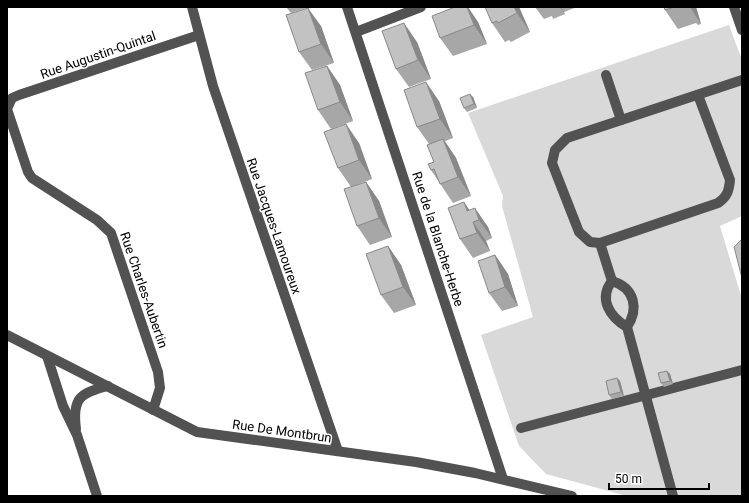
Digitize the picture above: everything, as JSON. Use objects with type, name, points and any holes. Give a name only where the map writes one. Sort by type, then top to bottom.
[{"type":"street","name":"Rue Jacques-Lamoureux","points":[[192,7],[213,86],[338,451]]},
{"type":"street","name":"Rue de la Blanche-Herbe","points":[[347,7],[503,479]]},
{"type":"street","points":[[356,32],[421,7]]},
{"type":"street","points":[[734,7],[742,30]]},
{"type":"street","name":"Rue Augustin-Quintal","points":[[9,103],[12,98],[19,95],[199,34]]},
{"type":"street","points":[[606,75],[621,120]]},
{"type":"street","points":[[698,95],[730,180],[730,190],[724,199],[718,203],[600,243],[590,242],[579,232],[552,163],[552,156],[560,143],[567,138],[742,80]]},
{"type":"street","name":"Rue Charles-Aubertin","points":[[9,103],[9,116],[28,172],[32,178],[98,220],[111,233],[158,372],[160,388],[153,410]]},
{"type":"street","points":[[600,243],[612,281],[607,291],[607,307],[614,318],[627,328],[673,496]]},
{"type":"street","points":[[612,281],[623,286],[632,298],[634,311],[627,328]]},
{"type":"street","name":"Rue De Montbrun","points":[[7,334],[47,356],[197,432],[416,462],[503,479],[572,496]]},
{"type":"street","points":[[47,356],[63,406],[77,435],[97,496]]},
{"type":"street","points":[[521,428],[742,370]]},
{"type":"street","points":[[77,435],[76,413],[80,398],[91,391],[108,386]]},
{"type":"shaded area","points":[[729,25],[742,60],[742,216],[720,226],[742,299],[742,496],[627,496],[546,474],[519,446],[481,335],[533,317],[502,206],[503,196],[468,113]]},
{"type":"building","points":[[455,7],[467,7],[474,25],[440,38],[432,16]]},
{"type":"building","points":[[485,7],[514,7],[517,13],[498,23],[497,21],[492,23]]},
{"type":"building","points":[[664,7],[675,7],[665,10]]},
{"type":"building","points":[[308,8],[321,44],[299,52],[286,15]]},
{"type":"building","points":[[404,23],[418,60],[396,69],[382,31]]},
{"type":"building","points":[[327,66],[340,102],[318,110],[305,73]]},
{"type":"building","points":[[426,82],[440,119],[417,127],[404,90]]},
{"type":"building","points":[[470,94],[474,104],[464,108],[460,98]]},
{"type":"building","points":[[346,124],[359,160],[338,168],[324,132]]},
{"type":"building","points":[[443,139],[458,177],[440,184],[434,169],[431,170],[428,164],[434,162],[427,145]]},
{"type":"building","points":[[366,182],[379,218],[357,226],[344,189]]},
{"type":"building","points":[[464,202],[467,211],[475,208],[479,220],[473,222],[477,233],[460,239],[448,208]]},
{"type":"building","points":[[742,239],[742,278],[734,247]]},
{"type":"building","points":[[388,246],[403,287],[381,295],[366,254]]},
{"type":"building","points":[[495,255],[505,287],[489,293],[478,261]]},
{"type":"building","points":[[667,371],[670,381],[661,383],[658,373]]},
{"type":"building","points":[[617,378],[621,392],[609,395],[606,381]]}]
